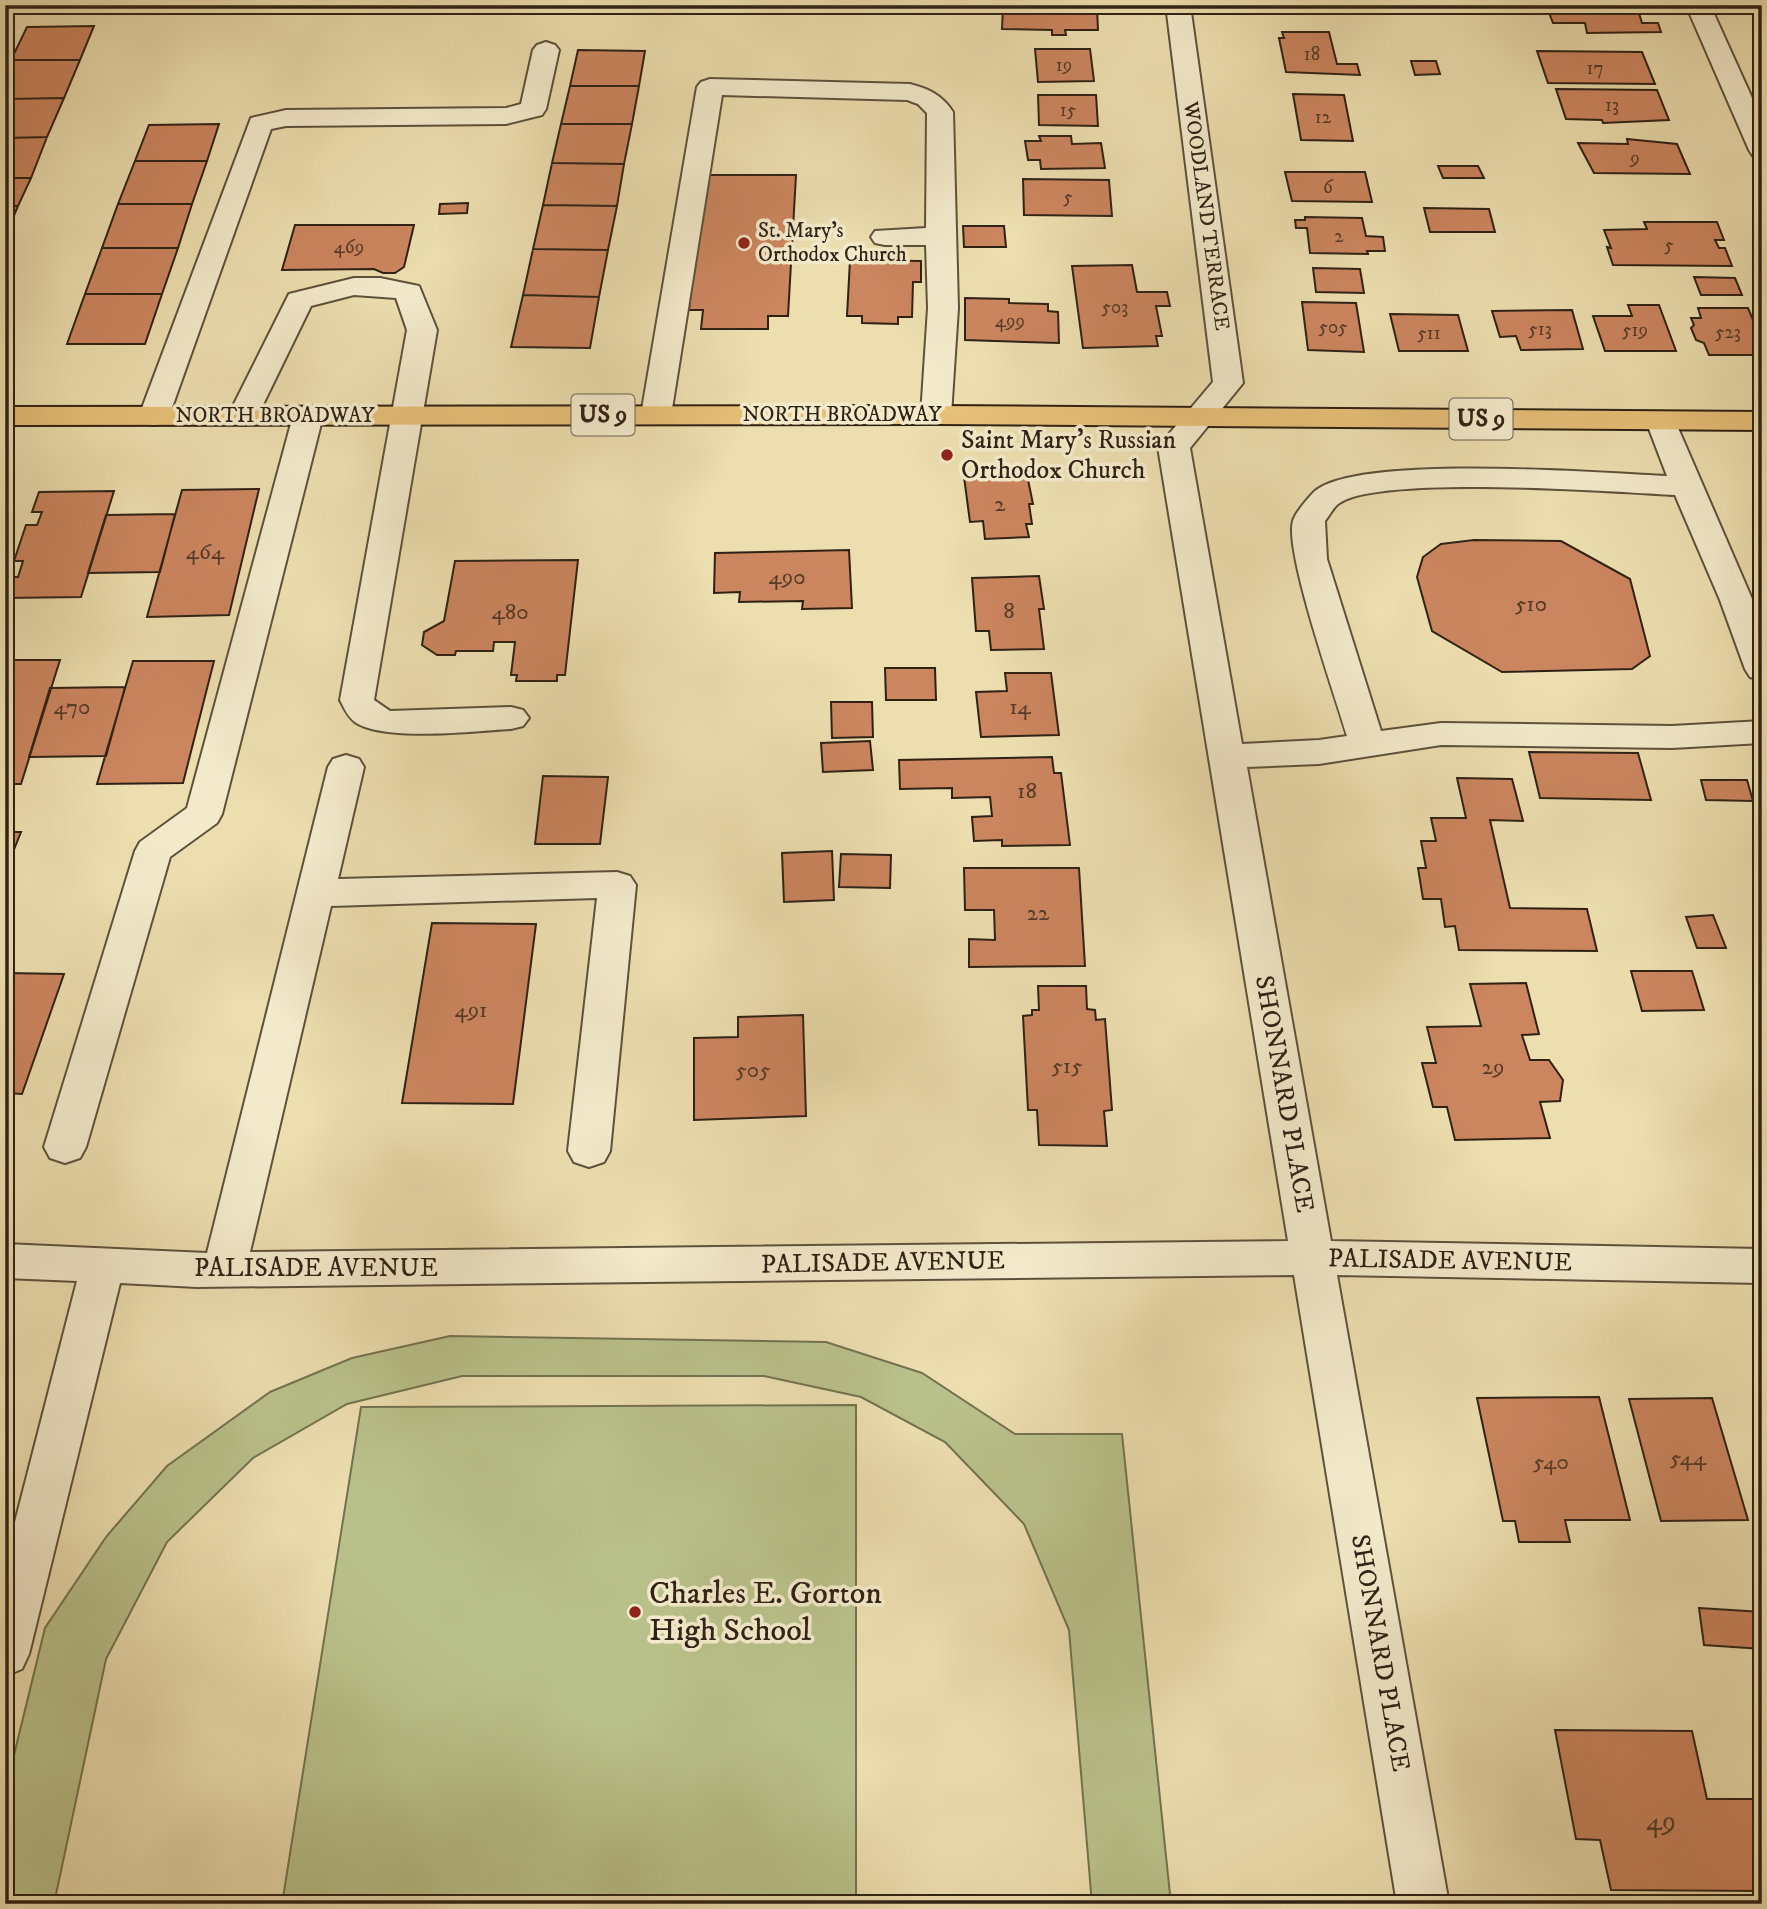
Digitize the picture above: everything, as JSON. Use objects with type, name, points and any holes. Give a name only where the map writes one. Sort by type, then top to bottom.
[{"type":"main road","name":"NORTH BROADWAY","points":[[5,416],[936,415],[1762,422]]},
{"type":"street","name":"WOODLAND TERRACE","points":[[1178,5],[1228,383],[1200,417]]},
{"type":"street","points":[[1698,5],[1762,150]]},
{"type":"street","points":[[154,416],[260,124],[286,118],[506,116],[533,109],[546,50]]},
{"type":"street","points":[[656,415],[710,87],[910,92],[926,99],[940,112],[943,308],[936,415]]},
{"type":"street","points":[[885,237],[940,236]]},
{"type":"street","points":[[243,416],[299,300],[332,288],[383,285],[409,292],[422,330],[357,700],[362,712],[375,719],[390,722],[511,718]]},
{"type":"street","points":[[65,1146],[153,852],[204,814],[308,416]]},
{"type":"street","name":"SHONNARD PLACE","points":[[1200,417],[1174,447],[1423,1904]]},
{"type":"street","points":[[1661,421],[1737,600],[1762,669]]},
{"type":"street","points":[[1368,746],[1311,559],[1310,521],[1327,497],[1362,484],[1403,479],[1534,479],[1687,486]]},
{"type":"street","points":[[1227,757],[1319,752],[1441,734],[1672,737],[1762,732]]},
{"type":"street","points":[[225,1269],[346,767]]},
{"type":"street","points":[[316,893],[617,885],[589,1150]]},
{"type":"street","name":"PALISADE AVENUE","points":[[5,1261],[225,1269],[1312,1258],[1762,1266]]},
{"type":"street","points":[[5,1654],[87,1335],[102,1265]]},
{"type":"green space","points":[[450,1336],[826,1342],[922,1373],[1015,1434],[1122,1434],[1171,1904],[1092,1904],[1069,1630],[1024,1524],[945,1442],[861,1397],[764,1376],[462,1376],[347,1404],[253,1458],[167,1542],[106,1659],[54,1904],[5,1904],[5,1792],[45,1628],[106,1537],[167,1466],[270,1392],[352,1358]]},
{"type":"green space","points":[[856,1405],[856,1904],[282,1904],[361,1407]]},
{"type":"building","points":[[298,5],[333,5],[331,11],[295,11]]},
{"type":"building","points":[[1546,5],[1653,5],[1655,10],[1638,10],[1642,23],[1658,23],[1661,32],[1587,33],[1585,23],[1553,23]]},
{"type":"building","points":[[1003,6],[1097,8],[1098,30],[1065,30],[1066,35],[1052,35],[1052,30],[1002,29]]},
{"type":"building","points":[[94,26],[80,60],[11,60],[27,27]]},
{"type":"building","points":[[1282,32],[1329,32],[1337,64],[1357,64],[1360,75],[1286,72],[1279,38],[1284,38]]},
{"type":"building","points":[[1035,49],[1090,49],[1094,81],[1038,82]]},
{"type":"building","points":[[578,50],[645,51],[639,86],[570,86]]},
{"type":"building","points":[[1537,51],[1642,52],[1655,84],[1548,83]]},
{"type":"building","points":[[11,60],[80,60],[64,98],[5,99],[5,74]]},
{"type":"building","points":[[1411,61],[1436,61],[1440,74],[1415,75]]},
{"type":"building","points":[[570,86],[639,86],[632,124],[561,124]]},
{"type":"building","points":[[1556,89],[1657,90],[1669,120],[1603,123],[1602,120],[1566,119]]},
{"type":"building","points":[[1293,94],[1344,95],[1353,141],[1301,140]]},
{"type":"building","points":[[1038,95],[1096,95],[1098,126],[1039,125]]},
{"type":"building","points":[[64,98],[47,137],[5,138],[5,99]]},
{"type":"building","points":[[219,124],[207,161],[135,161],[149,125]]},
{"type":"building","points":[[561,124],[632,124],[624,164],[552,163]]},
{"type":"building","points":[[1039,136],[1071,136],[1072,144],[1101,143],[1105,168],[1041,169],[1040,160],[1028,160],[1025,141],[1041,141]]},
{"type":"building","points":[[47,137],[31,178],[5,178],[5,138]]},
{"type":"building","points":[[1627,139],[1677,144],[1690,174],[1594,173],[1578,143],[1628,144]]},
{"type":"building","points":[[135,161],[207,161],[192,204],[118,204]]},
{"type":"building","points":[[552,163],[624,164],[617,206],[543,205]]},
{"type":"building","points":[[1438,166],[1478,166],[1484,178],[1443,178]]},
{"type":"building","points":[[1285,172],[1365,172],[1372,202],[1292,201]]},
{"type":"building","name":"St. Mary's Orthodox Church","points":[[703,175],[796,175],[788,316],[768,316],[768,329],[701,329],[703,310],[689,310]]},
{"type":"building","points":[[5,178],[31,178],[18,206],[5,206]]},
{"type":"building","points":[[1023,179],[1109,180],[1112,216],[1024,215]]},
{"type":"building","points":[[468,203],[467,213],[439,214],[440,204]]},
{"type":"building","points":[[118,204],[192,204],[178,248],[102,248]]},
{"type":"building","points":[[543,205],[617,206],[608,250],[533,249]]},
{"type":"building","points":[[5,206],[18,206],[5,237]]},
{"type":"building","points":[[1424,208],[1489,209],[1495,232],[1430,232]]},
{"type":"building","points":[[1305,217],[1362,218],[1366,236],[1383,237],[1385,251],[1367,251],[1368,254],[1310,253],[1307,228],[1296,228],[1295,220],[1305,220]]},
{"type":"building","points":[[1644,222],[1717,222],[1724,240],[1715,240],[1719,248],[1725,248],[1732,266],[1613,265],[1607,247],[1611,248],[1604,230],[1647,229]]},
{"type":"building","points":[[295,225],[414,225],[404,267],[395,273],[383,273],[374,269],[282,270]]},
{"type":"building","points":[[963,226],[1004,226],[1006,247],[964,247]]},
{"type":"building","points":[[102,248],[178,248],[162,294],[85,294]]},
{"type":"building","points":[[533,249],[608,250],[599,297],[523,295]]},
{"type":"building","points":[[850,260],[921,261],[921,282],[913,282],[912,317],[898,317],[898,324],[862,323],[862,316],[847,316]]},
{"type":"building","points":[[1132,265],[1137,292],[1167,292],[1170,306],[1156,306],[1162,336],[1156,336],[1158,346],[1083,348],[1072,266]]},
{"type":"building","points":[[1313,268],[1360,269],[1364,293],[1316,292]]},
{"type":"building","points":[[1694,277],[1735,278],[1742,295],[1701,295]]},
{"type":"building","points":[[85,294],[162,294],[145,344],[67,344]]},
{"type":"building","points":[[523,295],[599,297],[590,348],[511,347]]},
{"type":"building","points":[[965,298],[1009,299],[1009,303],[1048,304],[1048,311],[1058,312],[1059,343],[965,340]]},
{"type":"building","points":[[1302,302],[1356,303],[1364,352],[1308,350]]},
{"type":"building","points":[[1628,305],[1659,305],[1676,351],[1605,351],[1593,316],[1632,316]]},
{"type":"building","points":[[1698,308],[1748,308],[1762,341],[1762,355],[1709,355],[1704,343],[1696,340],[1691,328],[1694,325],[1691,318],[1701,318]]},
{"type":"building","points":[[1572,310],[1583,349],[1521,350],[1516,336],[1500,337],[1492,311]]},
{"type":"building","points":[[1390,314],[1458,315],[1468,351],[1399,351]]},
{"type":"building","points":[[1027,475],[1033,504],[1029,504],[1032,524],[1026,524],[1029,537],[985,539],[983,521],[970,522],[964,477]]},
{"type":"building","points":[[259,489],[229,615],[147,617],[182,490]]},
{"type":"building","points":[[114,491],[81,597],[5,598],[6,577],[18,577],[23,561],[14,561],[26,525],[37,525],[42,512],[32,512],[39,492]]},
{"type":"building","points":[[175,514],[160,572],[88,573],[106,515]]},
{"type":"building","points":[[1474,540],[1561,541],[1630,579],[1650,656],[1632,669],[1502,672],[1432,631],[1417,577],[1423,557],[1441,544]]},
{"type":"building","points":[[849,550],[852,608],[802,609],[803,601],[739,602],[740,592],[714,593],[715,553]]},
{"type":"building","points":[[578,560],[565,675],[557,675],[557,681],[516,681],[517,675],[511,675],[515,642],[494,642],[493,651],[456,651],[455,655],[437,655],[422,645],[424,632],[444,621],[455,561]]},
{"type":"building","points":[[1039,576],[1044,609],[1039,609],[1044,649],[991,650],[989,631],[976,631],[972,578]]},
{"type":"building","points":[[5,660],[60,660],[21,784],[5,784]]},
{"type":"building","points":[[133,661],[214,661],[183,783],[97,784]]},
{"type":"building","points":[[885,668],[935,668],[936,700],[886,700]]},
{"type":"building","points":[[1005,673],[1051,673],[1059,735],[981,737],[976,692],[1007,691]]},
{"type":"building","points":[[125,687],[106,756],[29,757],[50,688]]},
{"type":"building","points":[[831,702],[872,702],[873,737],[832,738]]},
{"type":"building","points":[[870,741],[873,770],[823,772],[821,743]]},
{"type":"building","points":[[1529,752],[1638,753],[1651,800],[1540,798]]},
{"type":"building","points":[[1052,757],[1054,773],[1061,773],[1070,845],[1002,846],[1002,840],[974,841],[972,817],[992,816],[990,797],[952,798],[952,788],[900,789],[899,760]]},
{"type":"building","points":[[543,776],[608,777],[600,844],[535,844]]},
{"type":"building","points":[[1457,778],[1512,779],[1523,821],[1490,820],[1510,908],[1587,909],[1597,951],[1459,950],[1455,926],[1445,927],[1441,899],[1423,899],[1418,868],[1426,868],[1421,841],[1436,841],[1431,818],[1466,818]]},
{"type":"building","points":[[1701,780],[1747,780],[1753,801],[1706,800]]},
{"type":"building","points":[[5,832],[21,832],[5,872]]},
{"type":"building","points":[[832,851],[834,900],[784,902],[782,853]]},
{"type":"building","points":[[841,854],[891,855],[890,888],[839,887]]},
{"type":"building","points":[[964,868],[1079,868],[1085,966],[969,967],[969,939],[995,940],[994,910],[965,910]]},
{"type":"building","points":[[1713,915],[1726,948],[1697,948],[1686,917]]},
{"type":"building","points":[[432,923],[536,924],[513,1104],[402,1103]]},
{"type":"building","points":[[1631,971],[1692,971],[1704,1010],[1642,1011]]},
{"type":"building","points":[[5,973],[64,974],[22,1094],[5,1093]]},
{"type":"building","points":[[1526,983],[1539,1034],[1522,1035],[1530,1060],[1549,1060],[1563,1080],[1560,1101],[1540,1102],[1550,1138],[1455,1140],[1447,1107],[1433,1107],[1422,1063],[1436,1063],[1427,1027],[1481,1026],[1470,984]]},
{"type":"building","points":[[1038,986],[1086,986],[1087,1009],[1095,1010],[1096,1020],[1105,1019],[1112,1110],[1104,1111],[1107,1146],[1039,1145],[1037,1110],[1028,1110],[1023,1016],[1032,1015],[1032,1010],[1039,1010]]},
{"type":"building","points":[[803,1015],[806,1116],[694,1120],[694,1038],[738,1037],[738,1017]]},
{"type":"building","points":[[1599,1397],[1630,1520],[1565,1520],[1570,1542],[1519,1542],[1515,1521],[1503,1521],[1477,1398]]},
{"type":"building","points":[[1712,1398],[1748,1520],[1661,1521],[1629,1399]]},
{"type":"building","points":[[1699,1608],[1762,1612],[1762,1649],[1704,1645]]},
{"type":"building","points":[[1555,1730],[1692,1731],[1707,1799],[1762,1799],[1762,1891],[1611,1890],[1600,1840],[1576,1839]]},
{"type":"place","name":"St. Mary's Orthodox Church","points":[[744,243]]},
{"type":"place","name":"Saint Mary's Russian Orthodox Church","points":[[947,455]]},
{"type":"place","name":"Charles E. Gorton High School","points":[[635,1612]]}]
